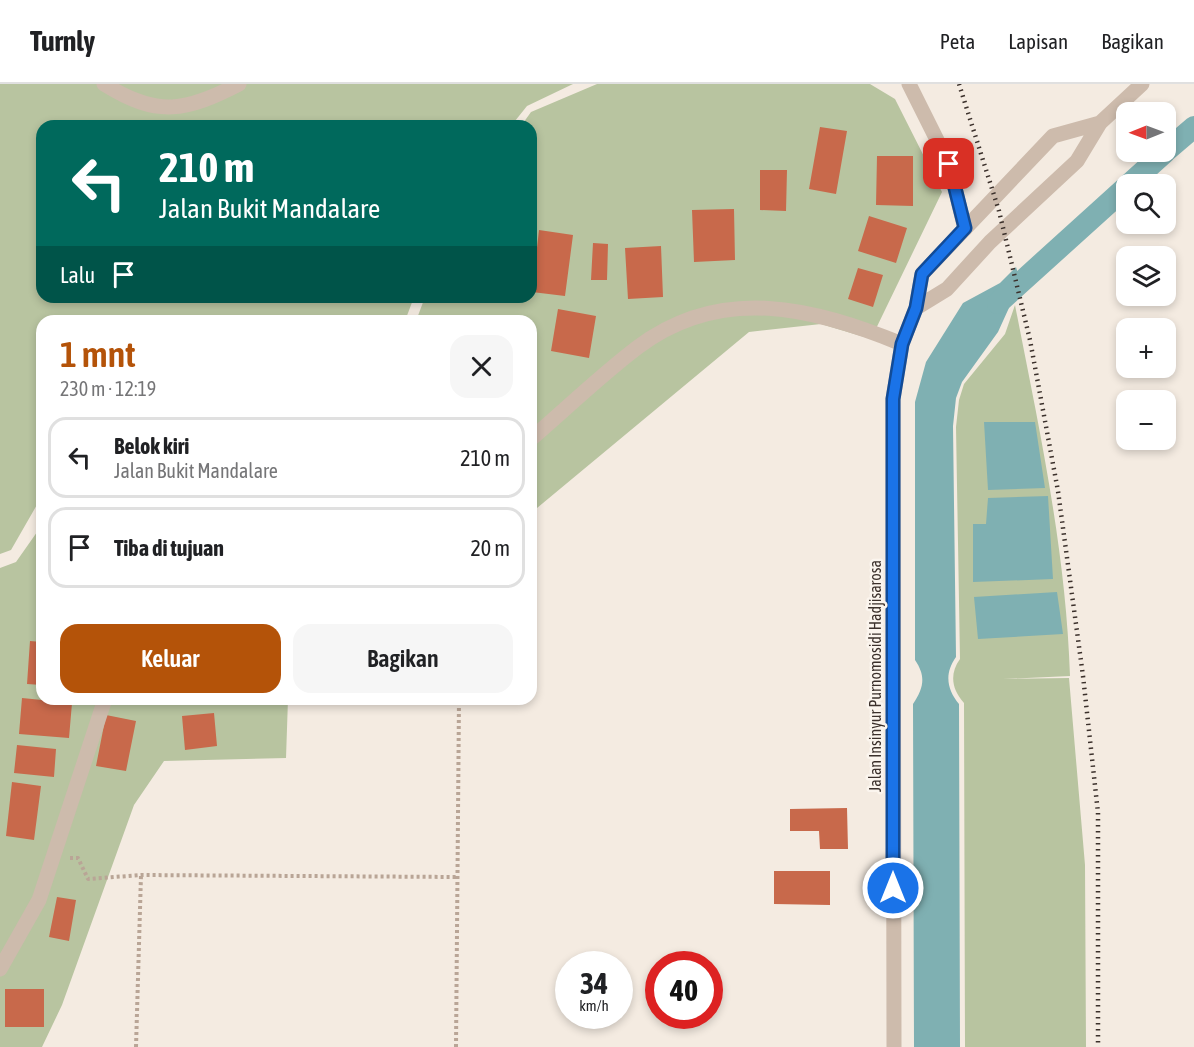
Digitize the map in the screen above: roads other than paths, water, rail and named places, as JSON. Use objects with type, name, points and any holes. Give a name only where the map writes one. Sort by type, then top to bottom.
[{"type":"street","points":[[104,84],[123,96],[147,105],[180,108],[239,84]]},
{"type":"street","points":[[909,84],[949,164],[965,228]]},
{"type":"street","name":"Jalan Insinyur Purnomosidi Hadjisarosa","points":[[916,308],[947,289],[990,242],[1077,161],[1100,123],[1142,84]]},
{"type":"street","name":"Jalan Insinyur Purnomosidi Hadjisarosa","points":[[894,1047],[893,399],[902,344],[916,308],[922,274],[1053,136],[1100,123]]},
{"type":"street","points":[[537,434],[639,346],[672,327],[701,315],[747,308],[793,309],[844,321],[902,344]]},
{"type":"street","points":[[0,969],[39,900],[103,705]]},
{"type":"water","points":[[1016,267],[1023,290],[1013,299],[998,332],[962,382],[956,398],[953,426],[956,657],[950,669],[948,681],[959,704],[960,1047],[914,1047],[913,704],[920,693],[922,682],[921,671],[915,660],[915,402],[926,362],[963,303],[1000,283]]},
{"type":"water","points":[[984,422],[1035,422],[1045,488],[988,490]]},
{"type":"water","points":[[1048,496],[1053,579],[973,582],[973,524],[986,524],[988,498]]},
{"type":"water","points":[[1057,592],[1063,634],[978,639],[974,597]]},
{"type":"waterway","points":[[1176,142],[1194,127]]},
{"type":"waterway","points":[[998,303],[1154,162]]},
{"type":"railway","points":[[959,84],[999,211],[1030,340],[1058,491],[1083,676],[1098,813],[1098,1047]]}]
